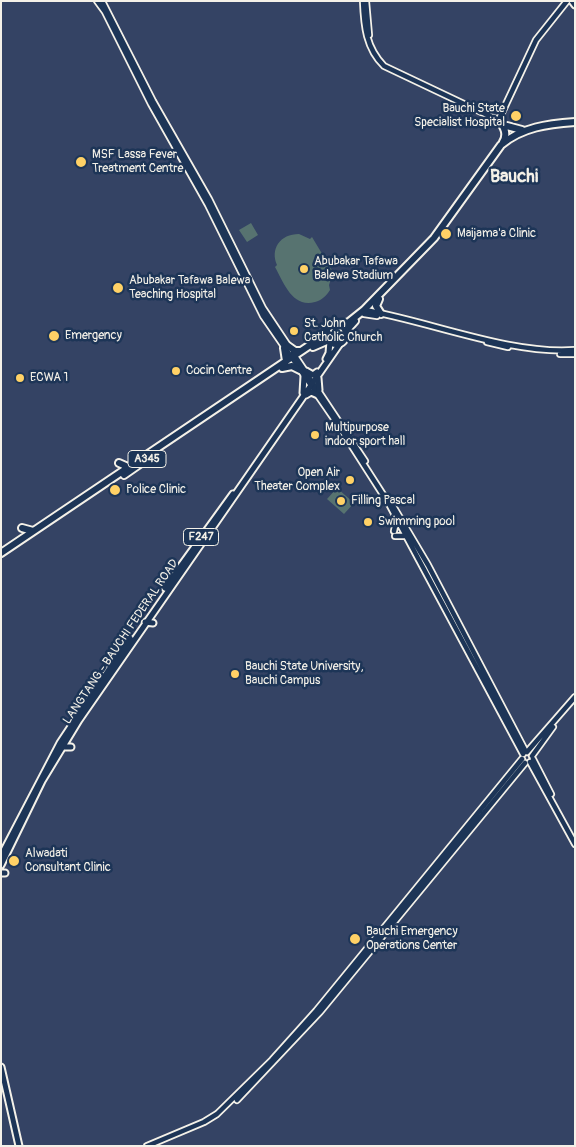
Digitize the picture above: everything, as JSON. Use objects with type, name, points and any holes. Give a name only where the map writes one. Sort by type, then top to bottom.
[{"type":"highway","points":[[499,120],[506,135],[499,147]]},
{"type":"highway","name":"A345","points":[[341,342],[345,338],[346,331],[434,238],[499,147],[526,130],[548,124],[575,124]]},
{"type":"highway","name":"A345","points":[[1,558],[161,447],[282,368],[332,325],[349,322],[365,312],[437,239],[489,164],[514,137],[542,128],[575,124]]},
{"type":"highway","points":[[507,126],[515,130],[526,130]]},
{"type":"highway","points":[[379,299],[376,306],[381,314]]},
{"type":"highway","points":[[340,325],[346,331]]},
{"type":"highway","points":[[328,330],[329,340],[341,342]]},
{"type":"highway","name":"A345","points":[[206,418],[292,358],[329,340]]},
{"type":"highway","points":[[286,347],[296,351],[301,350]]},
{"type":"highway","points":[[286,347],[292,358]]},
{"type":"highway","points":[[282,368],[292,366],[304,372]]},
{"type":"highway","name":"A345","points":[[1,553],[128,467],[161,447]]},
{"type":"highway","points":[[118,463],[128,467]]},
{"type":"highway","points":[[22,528],[34,531]]},
{"type":"main road","points":[[572,1],[575,5]]},
{"type":"main road","name":"LANGTANG - BAUCHI FEDERAL ROAD","points":[[318,374],[329,356],[329,340]]},
{"type":"main road","name":"LANGTANG - BAUCHI FEDERAL ROAD","points":[[1,864],[44,770],[90,696],[341,342]]},
{"type":"main road","points":[[304,372],[313,375],[318,374],[318,393],[311,392],[304,395],[304,372]]},
{"type":"main road","name":"LANGTANG - BAUCHI FEDERAL ROAD","points":[[1,856],[9,845],[62,747],[191,555]]},
{"type":"main road","points":[[145,622],[153,623]]},
{"type":"main road","points":[[90,696],[91,686]]},
{"type":"main road","points":[[62,747],[72,747]]},
{"type":"main road","points":[[1,1067],[18,1146]]},
{"type":"main road","points":[[1,1080],[18,1146]]},
{"type":"street","points":[[98,1],[151,104],[207,199]]},
{"type":"street","points":[[102,1],[263,308],[292,358],[343,428],[428,565],[520,740],[527,757],[575,842]]},
{"type":"street","points":[[364,1],[368,43],[373,55],[384,66],[499,120],[507,126],[514,137]]},
{"type":"street","points":[[499,120],[536,40],[567,1]]},
{"type":"street","points":[[499,120],[514,137]]},
{"type":"street","points":[[365,312],[510,344],[575,352]]},
{"type":"street","points":[[365,312],[501,346],[545,353],[575,352]]},
{"type":"street","points":[[381,489],[575,842]]},
{"type":"street","points":[[396,519],[394,533],[407,538]]},
{"type":"street","points":[[148,1146],[204,1122],[221,1112],[272,1060],[321,1005],[575,698]]},
{"type":"street","points":[[154,1146],[205,1124],[221,1114],[247,1091],[320,1012],[520,768],[534,745],[575,698]]},
{"type":"street","points":[[520,740],[527,746],[534,745]]},
{"type":"street","points":[[520,768],[525,767],[535,771]]},
{"type":"street","points":[[1,841],[9,845]]},
{"type":"green space","points":[[251,223],[258,235],[247,242],[239,230]]},
{"type":"green space","name":"Abubakar Tafawa Balewa Stadium","points":[[299,234],[310,239],[312,237],[333,272],[329,285],[330,290],[324,298],[315,302],[307,303],[295,298],[286,287],[275,267],[277,265],[275,253],[278,243],[287,237]]},
{"type":"green space","points":[[333,326],[339,326],[344,331],[342,340],[333,342],[328,337],[328,331]]},
{"type":"green space","name":"Filling Pascal","points":[[337,488],[354,503],[344,514],[327,499]]},
{"type":"place","name":"Bauchi State Specialist Hospital","points":[[516,116]]},
{"type":"place","name":"MSF Lassa Fever Treatment Centre","points":[[81,162]]},
{"type":"place","name":"Maijama'a Clinic","points":[[446,234]]},
{"type":"place","name":"Abubakar Tafawa Balewa Stadium","points":[[304,269]]},
{"type":"place","name":"Abubakar Tafawa Balewa Teaching Hospital","points":[[118,288]]},
{"type":"place","name":"St. John Catholic Church","points":[[294,331]]},
{"type":"place","name":"Emergency","points":[[54,336]]},
{"type":"place","name":"Cocin Centre","points":[[176,371]]},
{"type":"place","name":"ECWA 1","points":[[20,378]]},
{"type":"place","name":"Multipurpose indoor sport hall","points":[[315,435]]},
{"type":"place","name":"Open Air Theater Complex","points":[[350,480]]},
{"type":"place","name":"Police Clinic","points":[[115,490]]},
{"type":"place","name":"Filling Pascal","points":[[341,501]]},
{"type":"place","name":"Swimming pool","points":[[368,522]]},
{"type":"place","name":"Bauchi State University, Bauchi Campus","points":[[235,674]]},
{"type":"place","name":"Alwadati Consultant Clinic","points":[[14,861]]},
{"type":"place","name":"Bauchi Emergency Operations Center","points":[[355,939]]},
{"type":"district","name":"Bauchi","points":[[514,177]]}]
